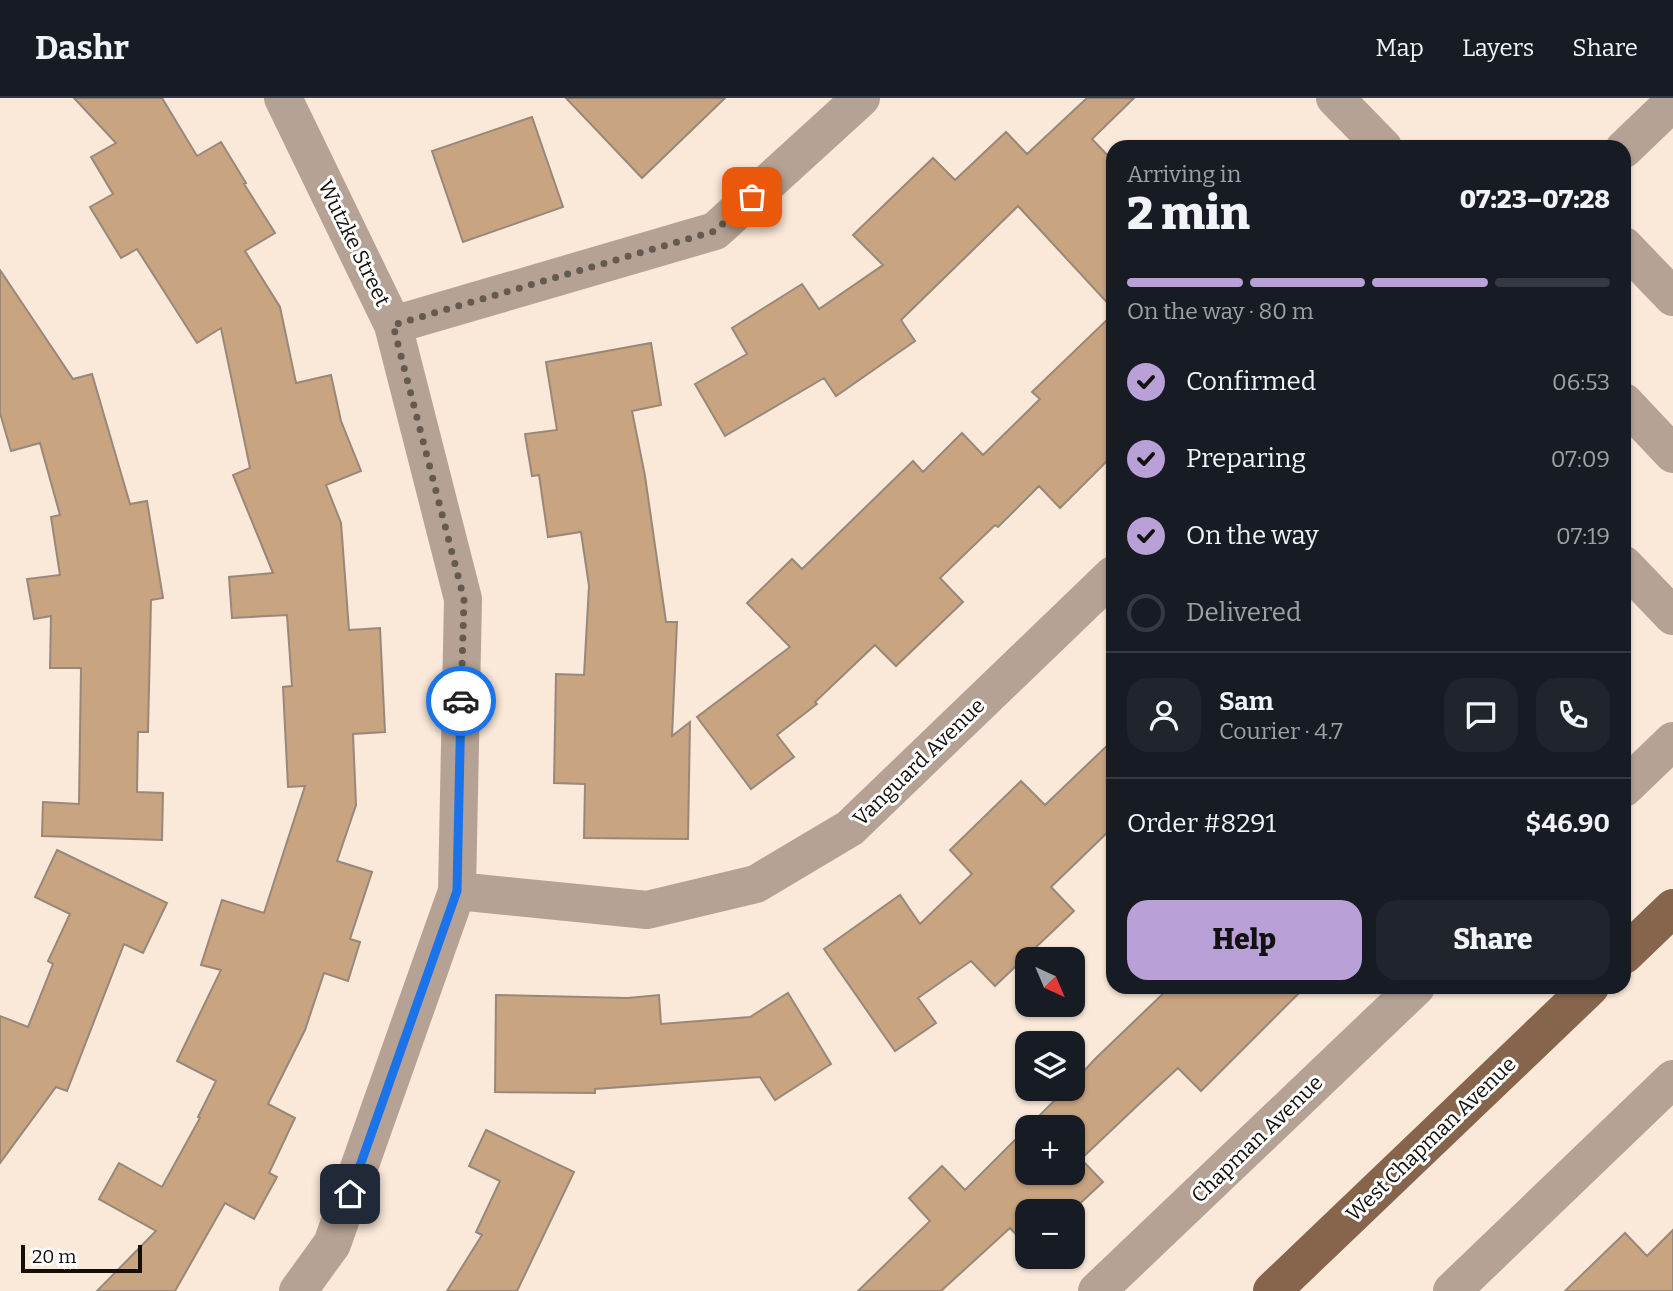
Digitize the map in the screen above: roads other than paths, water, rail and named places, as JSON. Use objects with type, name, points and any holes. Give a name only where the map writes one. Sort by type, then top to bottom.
[{"type":"main road","points":[[1631,948],[1673,908]]},
{"type":"main road","name":"West Chapman Avenue","points":[[1272,1291],[1583,994]]},
{"type":"street","name":"Wutzke Street","points":[[283,98],[393,325],[464,599],[457,891]]},
{"type":"street","points":[[393,325],[715,231],[861,98]]},
{"type":"street","points":[[1335,98],[1375,140]]},
{"type":"street","points":[[1631,142],[1673,102]]},
{"type":"street","points":[[1631,253],[1673,297]]},
{"type":"street","points":[[1631,409],[1673,454]]},
{"type":"street","points":[[1631,572],[1673,616]]},
{"type":"street","name":"Vanguard Avenue","points":[[457,891],[646,910],[756,884],[850,828],[1106,583]]},
{"type":"street","points":[[1631,781],[1673,741]]},
{"type":"street","points":[[298,1291],[332,1244],[457,891]]},
{"type":"street","name":"Chapman Avenue","points":[[1097,1291],[1409,994]]},
{"type":"street","points":[[1452,1291],[1673,1079]]}]
